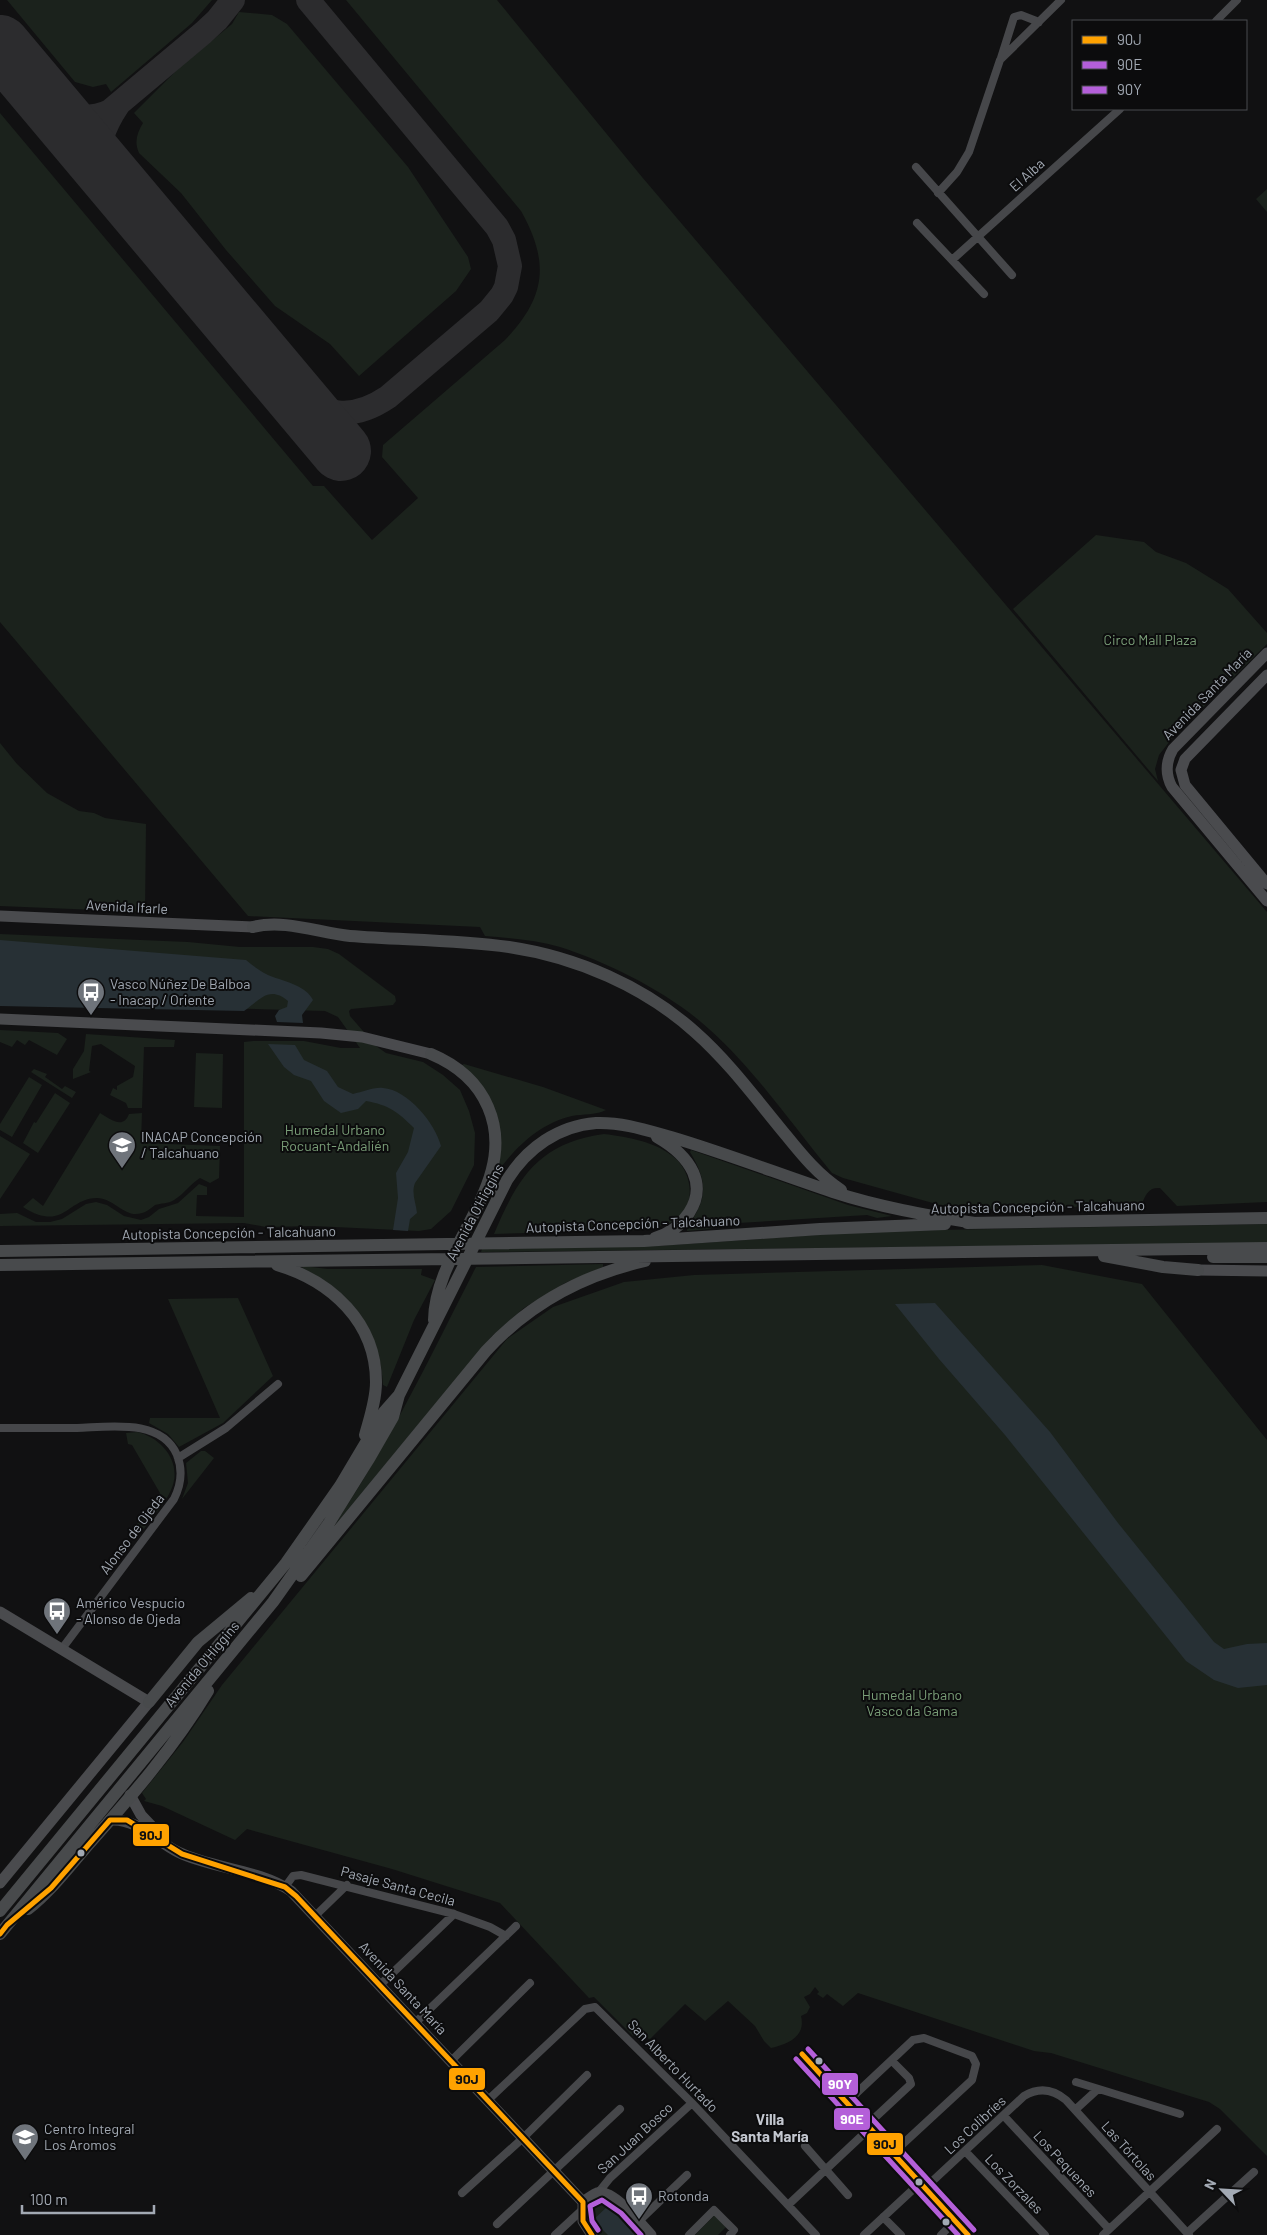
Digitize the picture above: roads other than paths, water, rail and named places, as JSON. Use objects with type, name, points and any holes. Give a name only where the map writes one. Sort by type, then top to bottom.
[{"type":"main road","points":[[254,927],[266,924],[283,925],[343,935],[510,947],[565,960],[603,974],[651,999],[696,1032],[726,1063],[814,1168],[832,1184],[855,1199]]},
{"type":"main road","points":[[431,1054],[457,1068],[472,1081],[483,1097],[493,1121],[496,1144],[493,1166],[488,1182],[443,1278],[435,1303],[434,1325]]},
{"type":"main road","name":"Avenida O'Higgins","points":[[4,1929],[274,1602],[328,1523],[393,1417],[399,1395],[512,1170],[532,1149],[548,1138],[575,1127],[596,1123],[618,1124],[639,1128]]},
{"type":"main road","points":[[639,1128],[855,1199],[910,1212],[974,1223]]},
{"type":"main road","points":[[639,1128],[662,1140],[678,1153],[692,1170],[696,1183],[694,1204],[684,1220],[666,1234],[644,1241]]},
{"type":"main road","name":"Autopista Concepción - Talcahuano","points":[[0,1251],[644,1241],[837,1228],[974,1223],[1266,1218]]},
{"type":"main road","name":"Autopista Concepción - Talcahuano","points":[[0,1265],[1267,1248]]},
{"type":"main road","points":[[1141,1250],[1208,1257],[1267,1257]]},
{"type":"main road","points":[[1077,1251],[1149,1265],[1198,1270]]},
{"type":"main road","points":[[274,1602],[297,1581],[486,1352],[512,1325],[544,1301],[576,1284],[628,1266],[675,1256]]},
{"type":"main road","points":[[260,1261],[288,1268],[322,1285],[350,1309],[363,1329],[372,1350],[376,1382],[374,1402],[358,1456]]},
{"type":"main road","name":"Avenida O'Higgins","points":[[0,1911],[270,1582],[316,1521],[384,1412],[399,1395]]},
{"type":"main road","points":[[149,1702],[204,1636],[270,1582]]},
{"type":"main road","points":[[4,1929],[51,1888],[110,1820],[192,1716],[223,1663]]},
{"type":"street","points":[[1000,60],[1061,0]]},
{"type":"street","points":[[1217,20],[1237,0]]},
{"type":"street","points":[[938,193],[957,172],[969,152],[1014,17],[1021,15],[1039,22]]},
{"type":"street","name":"El Alba","points":[[952,260],[1119,110]]},
{"type":"street","points":[[916,167],[1012,275]]},
{"type":"street","points":[[917,223],[984,294]]},
{"type":"street","name":"Avenida Santa María","points":[[1267,653],[1178,744],[1170,754],[1167,766],[1168,778],[1172,787],[1267,901]]},
{"type":"street","points":[[1267,675],[1185,759],[1181,770],[1187,787],[1267,884]]},
{"type":"street","name":"Avenida Ifarle","points":[[0,916],[254,927]]},
{"type":"street","points":[[0,1019],[321,1032],[362,1037],[431,1054]]},
{"type":"street","points":[[1198,1270],[1267,1271]]},
{"type":"street","points":[[0,1428],[138,1428],[162,1437],[172,1446],[178,1458],[234,1422],[278,1384]]},
{"type":"street","name":"Alonso de Ojeda","points":[[61,1650],[174,1500],[181,1478],[178,1458]]},
{"type":"street","points":[[0,1612],[149,1702]]},
{"type":"street","name":"Avenida O'Higgins","points":[[0,1883],[149,1702]]},
{"type":"street","points":[[130,1795],[137,1810],[167,1844]]},
{"type":"street","name":"Avenida Santa María","points":[[110,1820],[127,1820],[182,1854],[285,1887],[315,1916],[488,2100],[554,2171],[583,2206]]},
{"type":"street","name":"Pasaje Santa Cecila","points":[[285,1887],[294,1876],[299,1874],[454,1914],[490,1926],[506,1936]]},
{"type":"street","points":[[315,1916],[347,1886]]},
{"type":"street","points":[[380,1985],[454,1914]]},
{"type":"street","points":[[415,2022],[516,1926]]},
{"type":"street","points":[[451,2061],[530,1983]]},
{"type":"street","name":"San Alberto Hurtado","points":[[488,2100],[585,2009],[592,2006],[600,2010],[692,2103],[816,2235]]},
{"type":"street","points":[[847,2102],[913,2040],[924,2038],[972,2056],[976,2064],[972,2080],[893,2153]]},
{"type":"street","points":[[802,2054],[968,2235]]},
{"type":"street","points":[[788,2204],[826,2170],[911,2084],[909,2078],[892,2061]]},
{"type":"street","points":[[462,2193],[523,2138],[587,2075]]},
{"type":"street","points":[[1076,2082],[1180,2114]]},
{"type":"street","points":[[1075,2110],[1098,2089]]},
{"type":"street","name":"Las Tórtolas","points":[[1047,2090],[1062,2096],[1188,2234]]},
{"type":"street","name":"Los Colibríes","points":[[864,2235],[883,2217],[965,2151],[1029,2094],[1047,2090]]},
{"type":"street","name":"San Juan Bosco","points":[[598,2193],[610,2178],[692,2103]]},
{"type":"street","points":[[497,2224],[620,2109]]},
{"type":"street","name":"Los Pequenes","points":[[1004,2116],[1106,2232]]},
{"type":"street","points":[[1106,2232],[1217,2129]]},
{"type":"street","points":[[805,2146],[848,2195]]},
{"type":"street","name":"Los Zorzales","points":[[965,2151],[1045,2235]]},
{"type":"street","points":[[1188,2234],[1254,2172]]},
{"type":"street","points":[[638,2221],[687,2175]]},
{"type":"street","points":[[555,2235],[598,2193],[606,2193],[614,2198],[652,2235]]},
{"type":"street","points":[[583,2206],[585,2227],[592,2235]]},
{"type":"street","points":[[690,2235],[714,2210],[734,2230],[730,2235]]},
{"type":"street","points":[[883,2217],[901,2235]]},
{"type":"street","points":[[941,2235],[955,2221]]},
{"type":"place","name":"Vasco Núñez De Balboa - Inacap / Oriente","points":[[91,1016]]},
{"type":"place","name":"INACAP Concepción / Talcahuano","points":[[122,1169]]},
{"type":"place","name":"Américo Vespucio - Alonso de Ojeda","points":[[57,1635]]},
{"type":"place","name":"Centro Integral Los Aromos","points":[[25,2161]]},
{"type":"place","name":"Rotonda","points":[[639,2220]]},
{"type":"district","name":"Villa Santa María","points":[[770,2128]]},
{"type":"park label","name":"Circo Mall Plaza","points":[[1150,640]]},
{"type":"park label","name":"Humedal Urbano Rocuant-Andalién","points":[[335,1138]]},
{"type":"park label","name":"Humedal Urbano Vasco da Gama","points":[[912,1704]]}]
